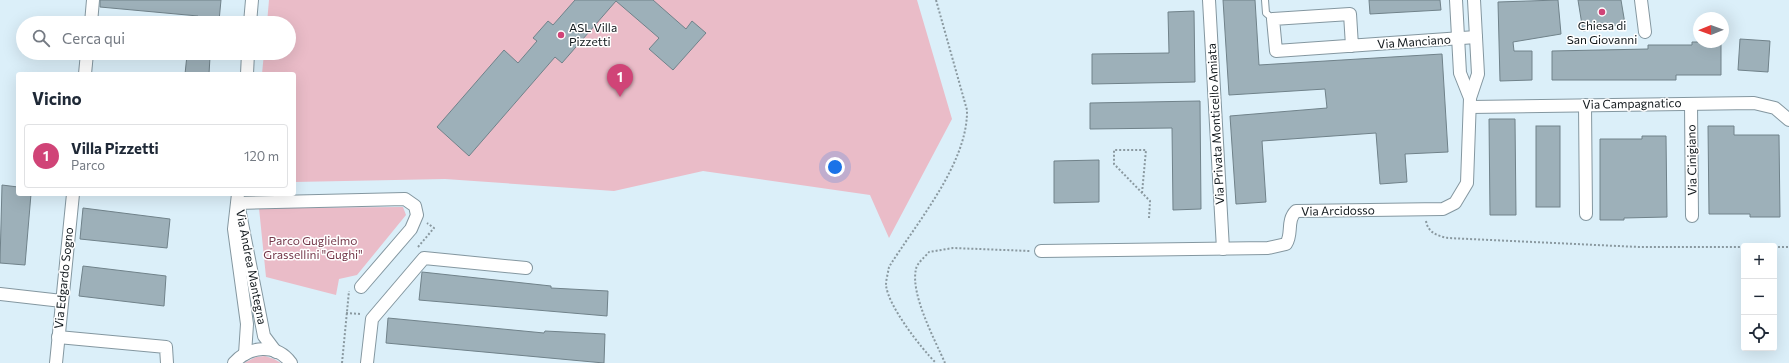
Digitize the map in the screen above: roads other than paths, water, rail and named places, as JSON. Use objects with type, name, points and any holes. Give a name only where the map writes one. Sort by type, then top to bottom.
[{"type":"street","points":[[92,16],[93,0]]},
{"type":"street","points":[[251,16],[252,0]]},
{"type":"street","name":"Via Privata Monticello Amiata","points":[[1209,0],[1223,249]]},
{"type":"street","name":"Via Arcidosso","points":[[1456,0],[1460,73],[1470,102]]},
{"type":"street","name":"Via Arcidosso","points":[[1042,251],[1268,248],[1286,244],[1289,239],[1290,220],[1296,211],[1426,209],[1443,208],[1455,202],[1467,183],[1470,102],[1478,74],[1474,0]]},
{"type":"street","points":[[1641,0],[1645,32]]},
{"type":"street","points":[[1273,19],[1350,14],[1352,46]]},
{"type":"street","name":"Via Manciano","points":[[1273,19],[1276,51],[1476,37]]},
{"type":"street","points":[[85,72],[87,60]]},
{"type":"street","points":[[247,72],[248,60]]},
{"type":"street","name":"Via Campagnatico","points":[[1470,102],[1585,105],[1754,103],[1774,108],[1789,120]]},
{"type":"street","name":"Via Cinigiano","points":[[1691,104],[1692,216]]},
{"type":"street","points":[[1585,105],[1586,214]]},
{"type":"street","name":"Via Edgardo Sogno","points":[[56,363],[73,196]]},
{"type":"street","points":[[238,198],[405,199],[415,206],[417,215],[411,229],[361,287]]},
{"type":"street","name":"Via Andrea Mantegna","points":[[238,198],[264,336],[276,352]]},
{"type":"street","name":"Via Andrea Mantegna","points":[[238,198],[234,230],[247,324],[245,354]]},
{"type":"street","points":[[368,363],[372,319],[424,258],[526,268]]},
{"type":"street","points":[[0,294],[62,300]]},
{"type":"street","points":[[58,337],[166,347],[167,363]]},
{"type":"street","points":[[234,363],[245,354],[258,349],[276,352],[291,363]]},
{"type":"lane","points":[[1265,0],[1266,13],[1273,19]]},
{"type":"place","name":"Chiesa di San Giovanni","points":[[1602,12]]},
{"type":"place","name":"ASL Villa Pizzetti","points":[[561,35]]},
{"type":"place","name":"Villa Pizzetti","points":[[620,97]]},
{"type":"park label","name":"Parco Guglielmo Grassellini \"Gughi\"","points":[[313,248]]}]
